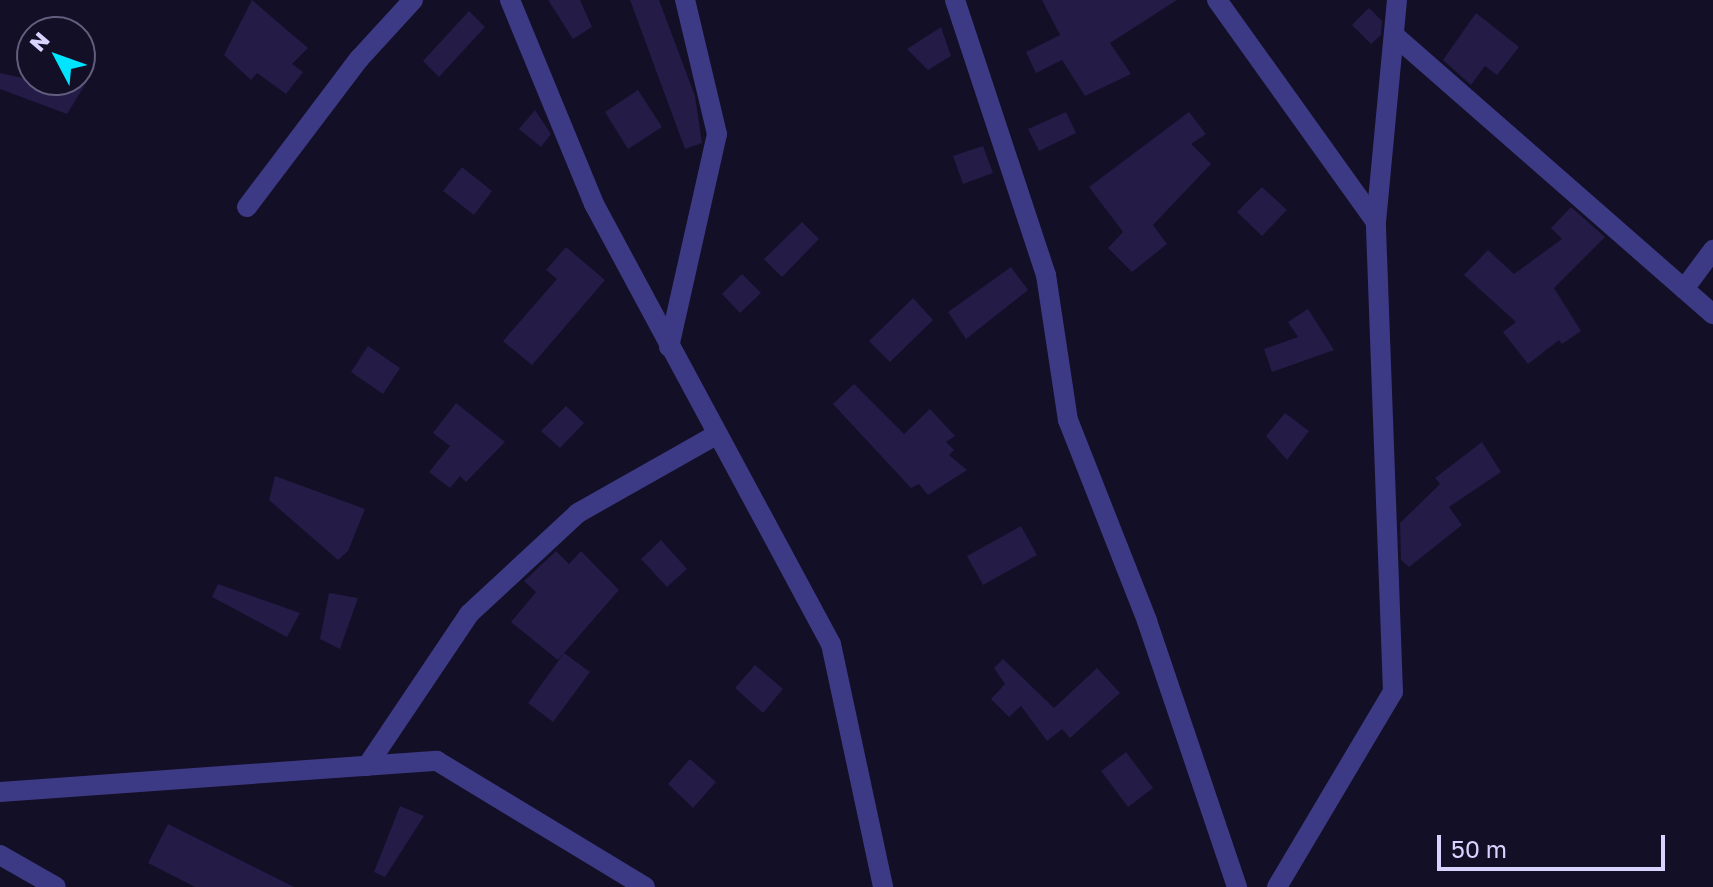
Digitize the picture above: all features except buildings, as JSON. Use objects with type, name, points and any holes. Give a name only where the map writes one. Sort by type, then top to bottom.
[{"type":"street","points":[[247,207],[359,59],[413,0]]},
{"type":"street","points":[[510,0],[594,204],[831,644],[883,887]]},
{"type":"street","points":[[669,347],[717,134],[685,0]]},
{"type":"street","points":[[955,0],[1046,275],[1068,420],[1147,621],[1237,887]]},
{"type":"street","points":[[1217,0],[1376,222]]},
{"type":"street","points":[[1277,887],[1393,692],[1376,222],[1397,0]]},
{"type":"street","points":[[1394,35],[1713,314]]},
{"type":"street","points":[[1684,289],[1713,250]]},
{"type":"street","points":[[367,766],[469,614],[578,513],[716,435]]},
{"type":"street","points":[[0,792],[437,761],[645,887]]},
{"type":"street","points":[[0,855],[56,887]]}]
